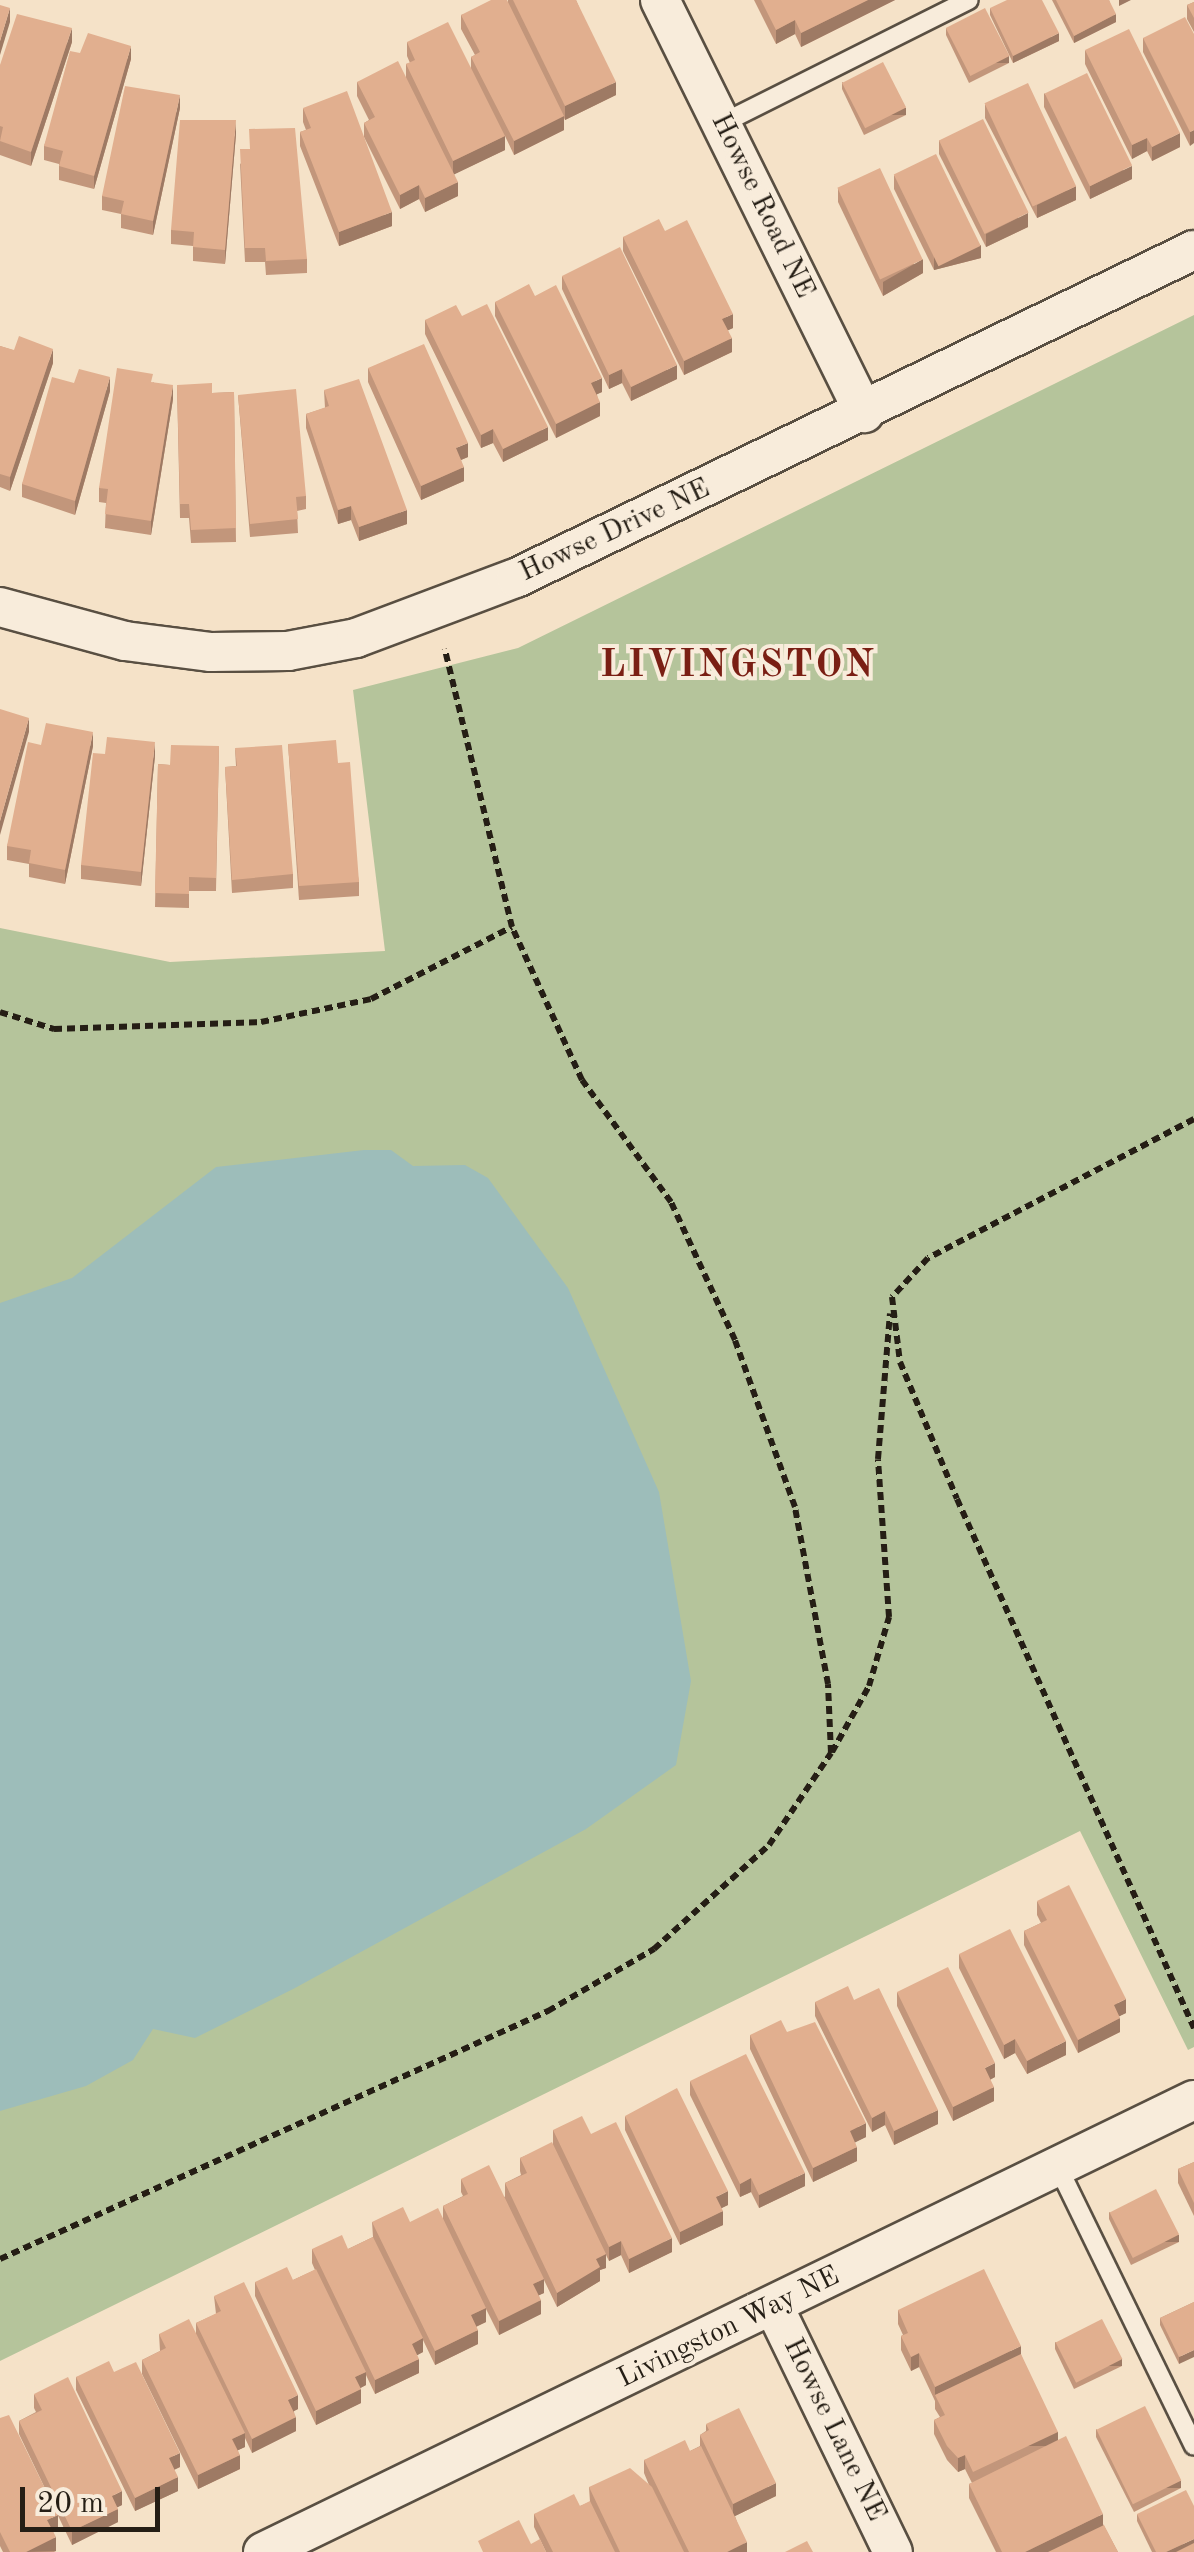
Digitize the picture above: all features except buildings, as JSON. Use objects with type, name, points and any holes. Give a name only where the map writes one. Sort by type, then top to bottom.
[{"type":"street","name":"Howse Road NE","points":[[660,0],[864,413]]},
{"type":"street","name":"Howse Drive NE","points":[[0,608],[125,641],[211,652],[306,648],[435,612],[864,413],[1194,250]]},
{"type":"street","name":"Livingston Way NE","points":[[262,2552],[1194,2100]]},
{"type":"street","name":"Howse Lane NE","points":[[774,2307],[894,2552]]},
{"type":"lane","points":[[721,124],[969,0]]},
{"type":"lane","points":[[1058,2167],[1194,2446]]},
{"type":"path","points":[[435,612],[512,927],[582,1080],[671,1202],[735,1340],[795,1507],[828,1684],[831,1753]]},
{"type":"path","points":[[0,1012],[54,1029],[261,1022],[371,999],[512,927]]},
{"type":"path","points":[[0,2259],[548,2011],[654,1950],[769,1845],[831,1753],[869,1686],[889,1618],[878,1459],[892,1297],[928,1258],[1194,1118]]},
{"type":"path","points":[[892,1297],[900,1362],[956,1499],[1194,2028]]},
{"type":"green space","points":[[1194,315],[1194,2047],[1188,2050],[1080,1831],[0,2361],[0,928],[170,962],[385,951],[353,690],[518,648]]},
{"type":"water","points":[[391,1150],[413,1166],[465,1165],[488,1178],[568,1288],[659,1492],[691,1681],[676,1765],[586,1829],[295,1988],[195,2038],[153,2029],[133,2060],[86,2086],[0,2111],[0,1303],[72,1278],[216,1167]]},
{"type":"district","name":"LIVINGSTON","points":[[738,667]]}]
